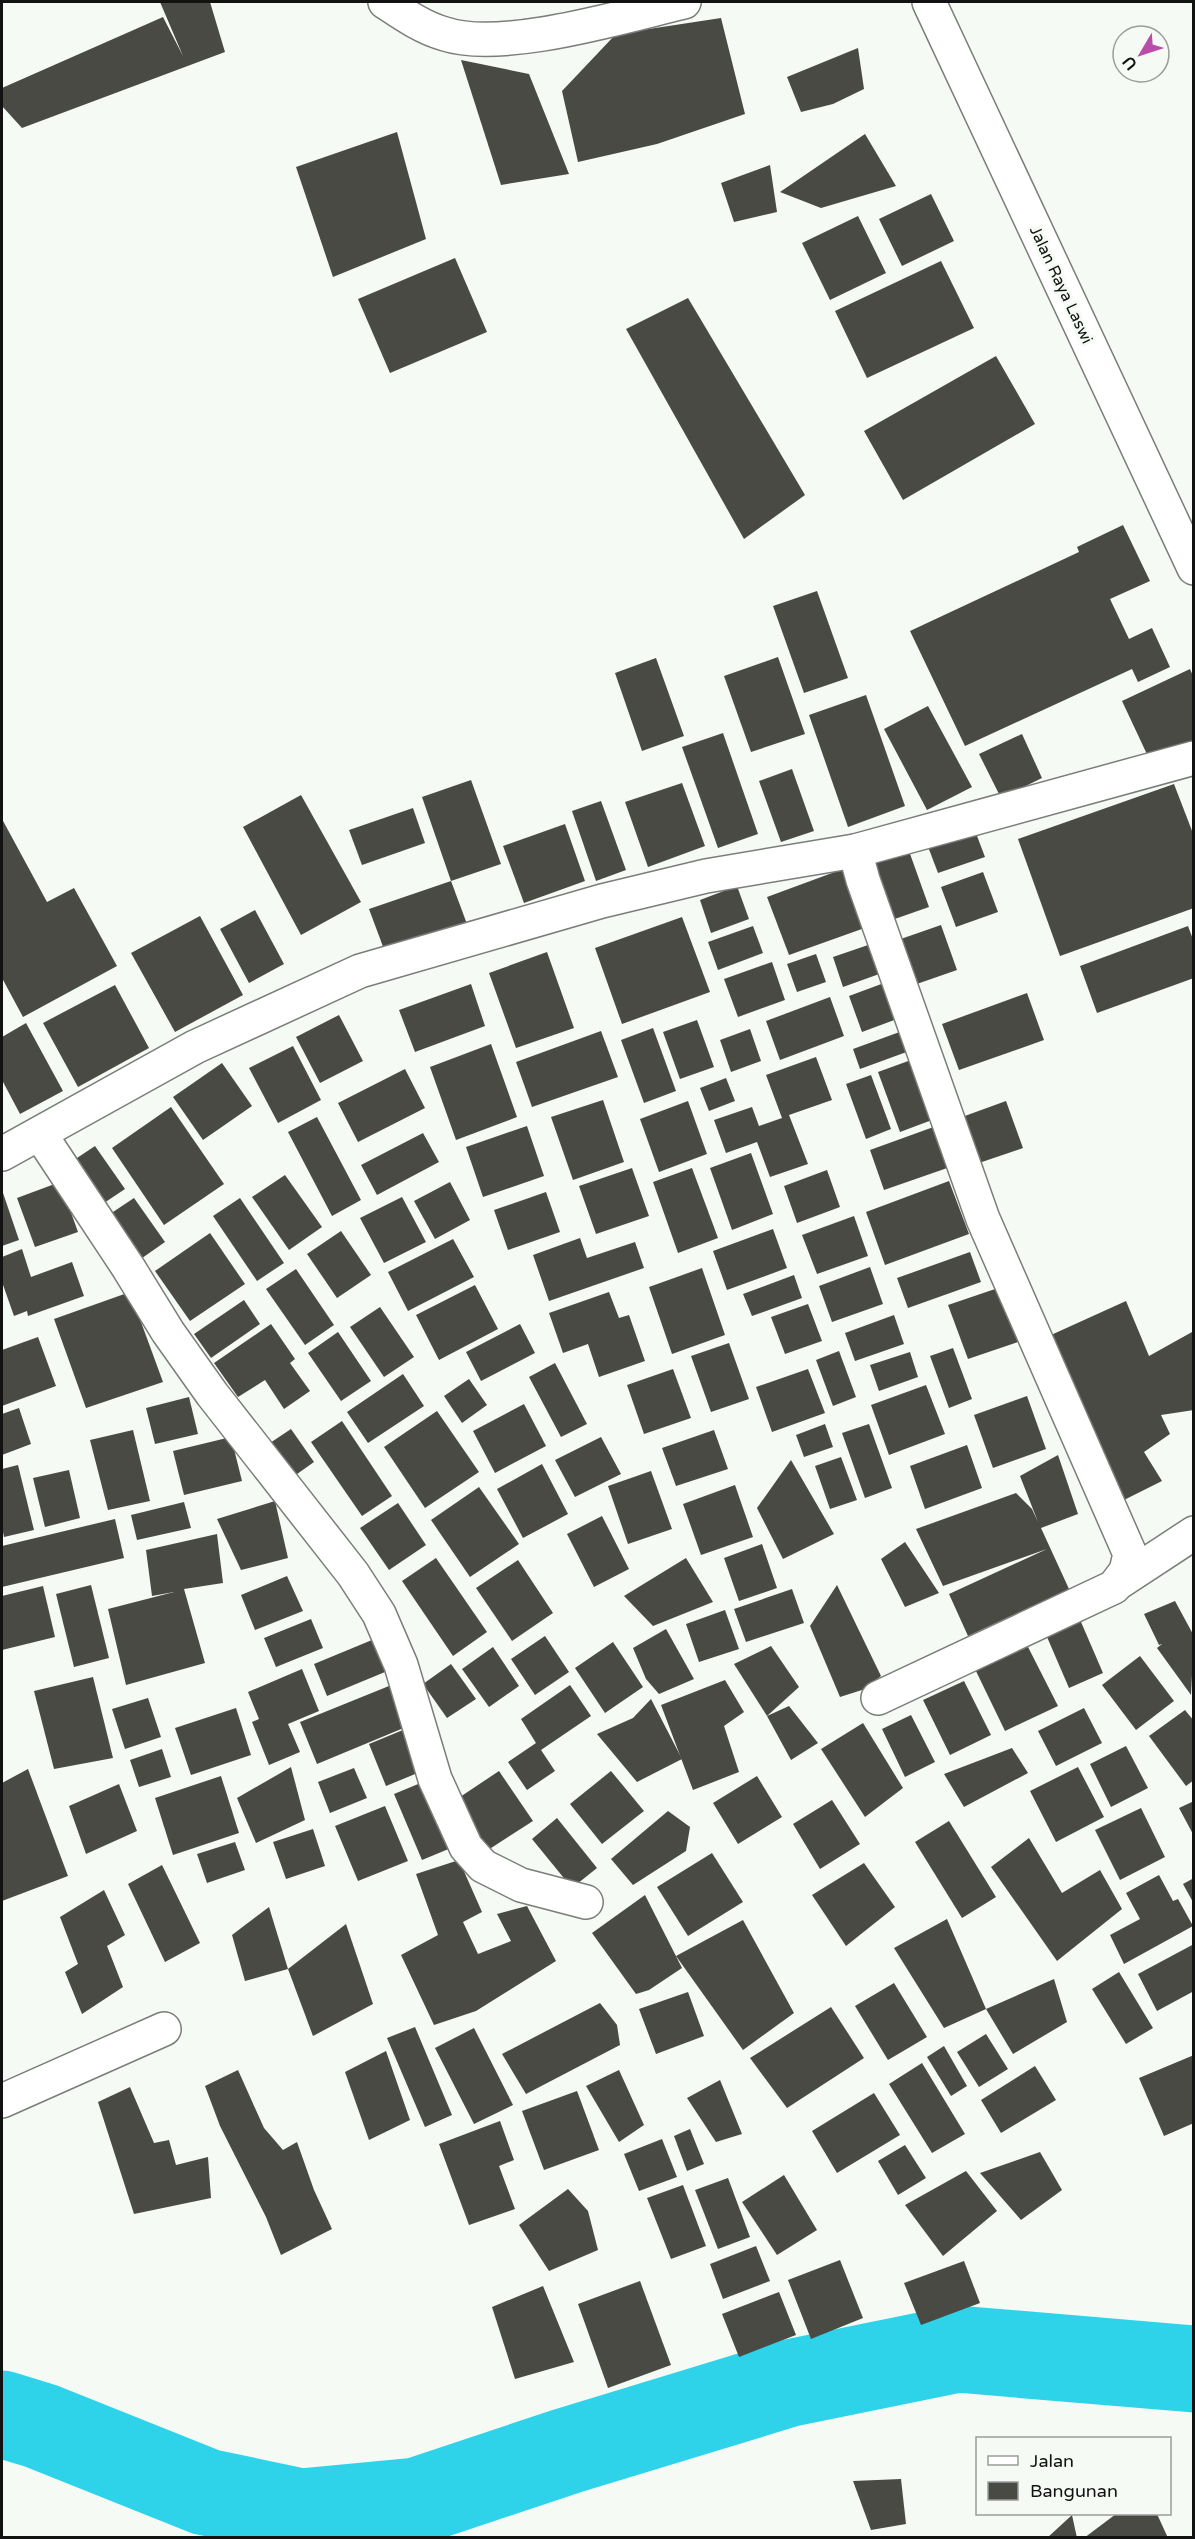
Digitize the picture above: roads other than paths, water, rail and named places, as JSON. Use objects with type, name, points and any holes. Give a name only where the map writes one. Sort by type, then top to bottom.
[{"type":"street","points":[[385,2],[445,35],[494,40],[585,25],[684,2]]},
{"type":"street","name":"Jalan Raya Laswi","points":[[929,2],[1194,567]]},
{"type":"street","points":[[2,1154],[195,1047],[360,971],[602,901],[706,876],[855,851],[1194,758]]},
{"type":"street","points":[[855,851],[863,880],[983,1219],[1014,1294],[1127,1543],[1130,1554],[1120,1581]]},
{"type":"street","points":[[40,1134],[168,1332],[212,1394],[353,1574],[379,1614],[402,1665],[435,1779],[466,1847],[483,1866],[521,1885],[586,1902]]},
{"type":"street","points":[[878,1698],[1114,1587],[1194,1533]]},
{"type":"street","points":[[2,2101],[164,2029]]},
{"type":"waterway","points":[[2,2414],[41,2426],[206,2492],[301,2512],[417,2501],[567,2451],[790,2383],[957,2349],[1194,2369]]}]
